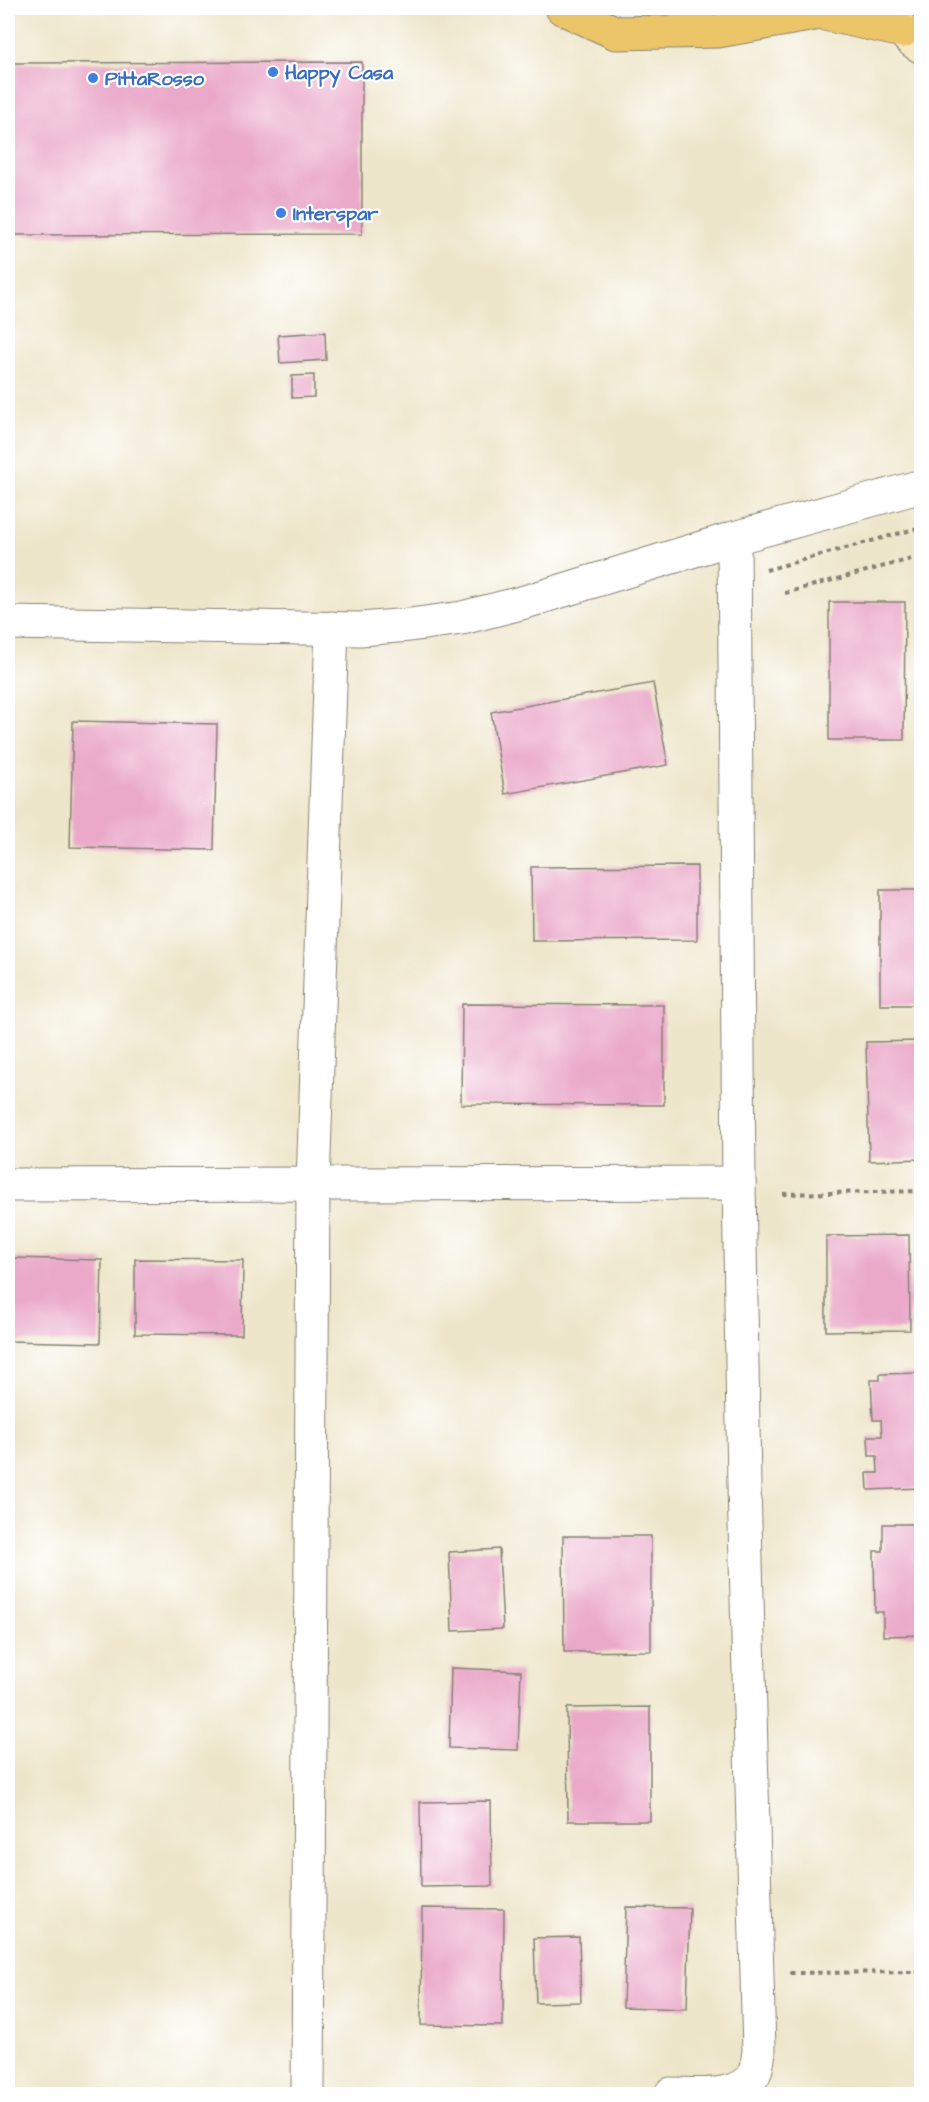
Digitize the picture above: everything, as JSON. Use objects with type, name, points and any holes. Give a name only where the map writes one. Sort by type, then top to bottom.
[{"type":"main road","points":[[562,8],[616,33],[718,31],[824,10],[905,29]]},
{"type":"street","points":[[8,623],[360,629],[462,618],[525,602],[734,538],[921,486]]},
{"type":"street","points":[[671,2094],[738,2090],[754,2074],[759,2051],[744,1485],[739,1183],[734,538]]},
{"type":"street","points":[[308,2094],[313,1185],[332,628]]},
{"type":"street","points":[[8,1185],[739,1183]]},
{"type":"path","points":[[734,579],[921,527]]},
{"type":"path","points":[[784,593],[921,556]]},
{"type":"path","points":[[783,1194],[921,1191]]},
{"type":"path","points":[[789,1973],[921,1972]]},
{"type":"building","points":[[362,62],[362,234],[8,235],[8,63]]},
{"type":"building","points":[[325,332],[326,360],[280,363],[278,335]]},
{"type":"building","points":[[314,375],[314,397],[292,398],[292,376]]},
{"type":"building","points":[[829,602],[905,602],[904,740],[829,740]]},
{"type":"building","points":[[653,683],[668,765],[505,794],[491,712]]},
{"type":"building","points":[[73,721],[217,724],[214,850],[70,847]]},
{"type":"building","points":[[697,866],[697,940],[532,941],[531,867]]},
{"type":"building","points":[[880,890],[922,890],[922,1005],[880,1005]]},
{"type":"building","points":[[462,1004],[664,1005],[664,1105],[461,1104]]},
{"type":"building","points":[[922,1041],[922,1159],[869,1161],[866,1042]]},
{"type":"building","points":[[909,1235],[910,1330],[826,1331],[826,1236]]},
{"type":"building","points":[[8,1258],[102,1260],[100,1343],[8,1341]]},
{"type":"building","points":[[135,1259],[243,1260],[242,1335],[135,1334]]},
{"type":"building","points":[[922,1373],[922,1488],[868,1490],[867,1473],[878,1473],[877,1456],[869,1456],[868,1436],[882,1436],[881,1420],[873,1420],[871,1380],[880,1380],[880,1374]]},
{"type":"building","points":[[883,1524],[922,1524],[922,1635],[883,1636],[883,1612],[875,1612],[874,1551],[883,1551]]},
{"type":"building","points":[[563,1536],[651,1536],[651,1651],[564,1652]]},
{"type":"building","points":[[499,1549],[503,1629],[452,1631],[449,1552]]},
{"type":"building","points":[[451,1668],[521,1671],[518,1750],[449,1748]]},
{"type":"building","points":[[650,1707],[650,1821],[568,1821],[567,1708]]},
{"type":"building","points":[[491,1801],[492,1886],[421,1887],[420,1802]]},
{"type":"building","points":[[626,1907],[690,1908],[687,2009],[623,2007]]},
{"type":"building","points":[[422,1908],[504,1909],[503,2026],[421,2025]]},
{"type":"building","points":[[579,1937],[581,2002],[536,2003],[534,1938]]},
{"type":"place","name":"Happy Casa","points":[[273,72]]},
{"type":"place","name":"PittaRosso","points":[[93,78]]},
{"type":"place","name":"Interspar","points":[[281,213]]}]
